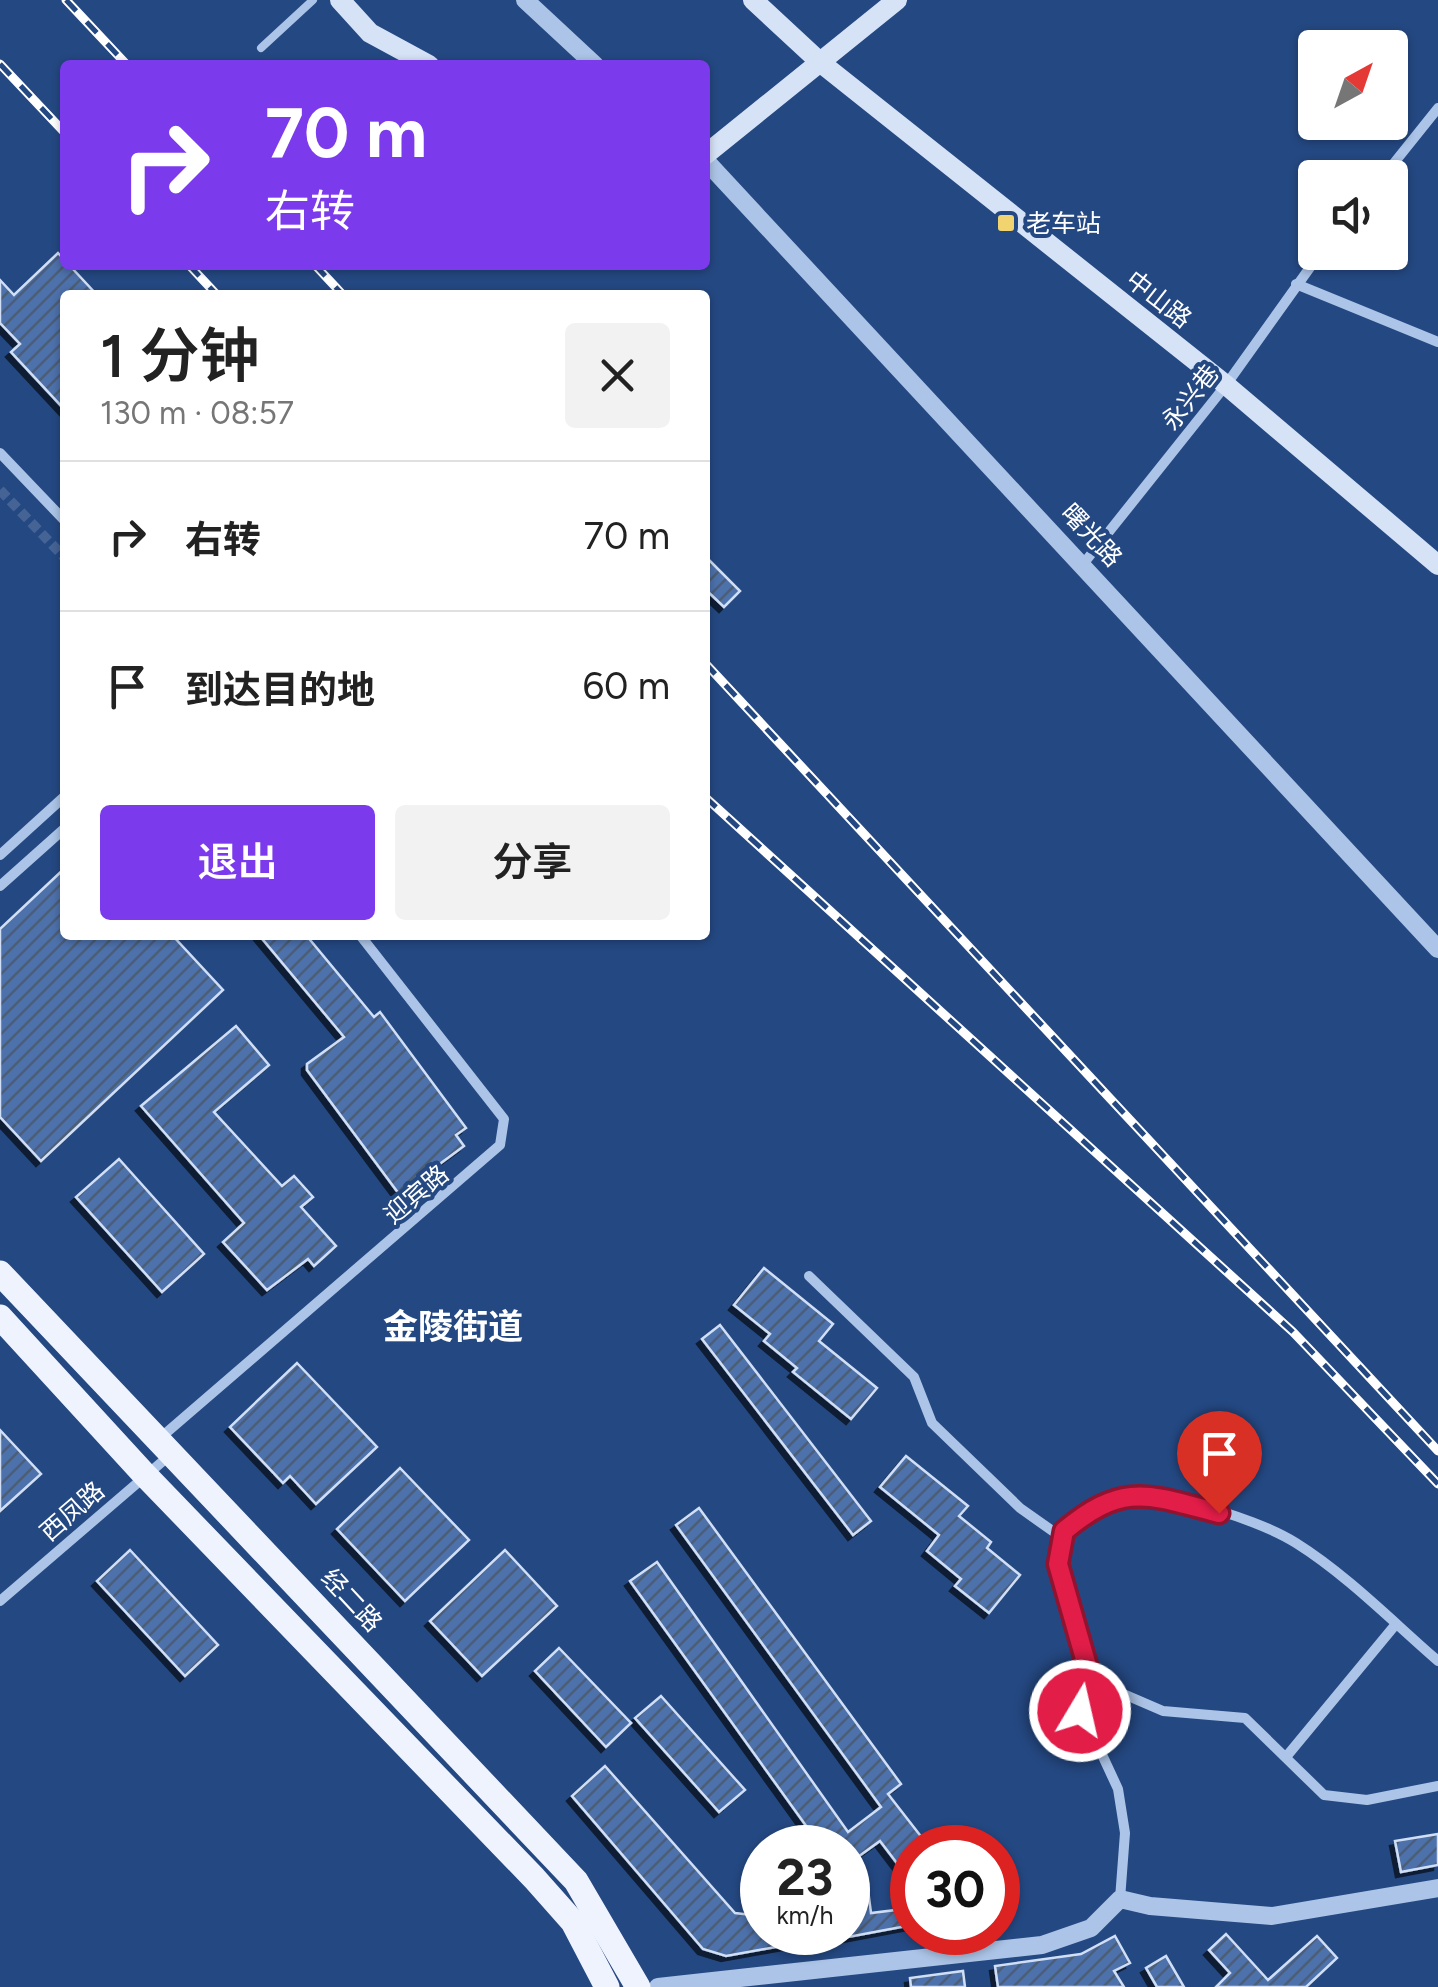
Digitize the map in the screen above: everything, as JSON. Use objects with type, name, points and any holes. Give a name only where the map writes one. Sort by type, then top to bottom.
[{"type":"main road","points":[[340,0],[370,33],[420,60]]},
{"type":"main road","name":"中山路","points":[[753,0],[821,63],[1226,384],[1438,565]]},
{"type":"main road","points":[[710,153],[897,0]]},
{"type":"main road","name":"经二路","points":[[0,1273],[576,1881],[638,1987]]},
{"type":"main road","points":[[0,1317],[144,1474],[534,1878],[572,1922],[607,1987]]},
{"type":"street","points":[[525,0],[590,60]]},
{"type":"street","points":[[1396,160],[1438,108]]},
{"type":"street","name":"曙光路","points":[[710,162],[1084,562],[1438,949]]},
{"type":"street","name":"永兴巷","points":[[1084,562],[1226,384],[1307,270]]},
{"type":"street","points":[[1296,284],[1438,342]]},
{"type":"street","points":[[0,453],[60,515]]},
{"type":"street","points":[[0,855],[60,801]]},
{"type":"street","points":[[0,886],[60,832]]},
{"type":"street","name":"迎宾路","points":[[165,1446],[500,1146],[504,1119],[364,940]]},
{"type":"street","points":[[809,1276],[914,1377],[932,1423],[1020,1508],[1061,1537]]},
{"type":"street","name":"西凤路","points":[[0,1601],[144,1474],[165,1446]]},
{"type":"street","points":[[1091,1680],[1058,1564],[1061,1537],[1099,1504],[1125,1495],[1219,1513],[1296,1543],[1438,1661]]},
{"type":"street","points":[[1286,1757],[1396,1624]]},
{"type":"street","points":[[1091,1680],[1164,1711],[1244,1718],[1324,1794],[1366,1800],[1438,1786]]},
{"type":"street","points":[[658,1987],[1042,1946],[1090,1928],[1120,1899],[1125,1856],[1122,1811],[1110,1768],[1079,1705],[1082,1689],[1091,1680]]},
{"type":"street","points":[[1120,1899],[1150,1906],[1272,1916],[1438,1888]]},
{"type":"lane","points":[[261,48],[313,0]]},
{"type":"building","points":[[58,253],[60,270],[74,270],[92,290],[60,290],[60,405],[11,352],[20,344],[0,323],[0,280],[14,295]]},
{"type":"building","points":[[710,561],[740,591],[724,607],[710,594]]},
{"type":"building","points":[[60,873],[60,940],[177,940],[223,990],[41,1161],[0,1117],[0,929]]},
{"type":"building","points":[[263,940],[310,940],[374,1017],[380,1012],[466,1128],[456,1135],[464,1146],[399,1194],[307,1070],[307,1064],[344,1037]]},
{"type":"building","points":[[236,1026],[269,1065],[214,1112],[282,1186],[294,1176],[313,1197],[301,1207],[336,1246],[314,1266],[308,1259],[267,1290],[223,1242],[244,1223],[141,1106]]},
{"type":"building","points":[[119,1159],[204,1254],[162,1292],[76,1197]]},
{"type":"building","points":[[764,1268],[833,1324],[819,1341],[877,1388],[851,1419],[793,1372],[797,1368],[764,1341],[770,1334],[734,1305]]},
{"type":"building","points":[[720,1325],[871,1521],[853,1535],[702,1339]]},
{"type":"building","points":[[297,1363],[377,1447],[316,1504],[290,1476],[283,1483],[230,1427]]},
{"type":"building","points":[[0,1430],[41,1474],[0,1511]]},
{"type":"building","points":[[906,1456],[968,1506],[959,1516],[991,1542],[987,1548],[1020,1575],[989,1613],[955,1586],[961,1579],[927,1551],[939,1535],[880,1487]]},
{"type":"building","points":[[400,1468],[469,1540],[405,1601],[337,1529]]},
{"type":"building","points":[[699,1508],[901,1784],[888,1794],[912,1825],[890,1825],[890,1854],[880,1841],[870,1848],[870,1825],[857,1825],[881,1807],[676,1525]]},
{"type":"building","points":[[130,1550],[218,1645],[185,1676],[97,1581]]},
{"type":"building","points":[[505,1550],[557,1606],[482,1676],[430,1621]]},
{"type":"building","points":[[657,1562],[843,1825],[805,1825],[630,1581]]},
{"type":"building","points":[[559,1648],[631,1723],[606,1747],[535,1671]]},
{"type":"building","points":[[661,1696],[745,1790],[719,1812],[635,1718]]},
{"type":"building","points":[[605,1766],[735,1913],[740,1914],[740,1953],[726,1956],[703,1949],[572,1796]]},
{"type":"building","points":[[1438,1834],[1438,1865],[1401,1872],[1395,1841]]},
{"type":"building","points":[[870,1905],[871,1913],[890,1911],[890,1929],[870,1933]]},
{"type":"building","points":[[1226,1934],[1268,1980],[1317,1936],[1337,1958],[1306,1987],[1216,1987],[1230,1973],[1209,1950]]},
{"type":"building","points":[[1115,1936],[1130,1963],[1114,1971],[1124,1987],[998,1987],[995,1966],[1081,1954]]},
{"type":"building","points":[[1166,1956],[1184,1987],[1157,1987],[1146,1968]]},
{"type":"building","points":[[963,1971],[965,1987],[911,1987],[910,1978]]},
{"type":"tunnel","points":[[0,490],[60,553]]},
{"type":"railway","points":[[66,0],[122,60]]},
{"type":"railway","points":[[0,64],[60,128]]},
{"type":"railway","points":[[194,270],[212,290]]},
{"type":"railway","points":[[320,270],[338,290]]},
{"type":"railway","points":[[710,668],[1438,1451]]},
{"type":"railway","points":[[710,802],[1293,1332],[1438,1484]]},
{"type":"place","name":"老车站","points":[[1006,223]]},
{"type":"district","name":"金陵街道","points":[[453,1327]]},
{"type":"route","points":[[1080,1711],[1080,1694],[1091,1680],[1058,1564],[1058,1544],[1064,1531],[1099,1504],[1125,1495],[1219,1513]]}]
